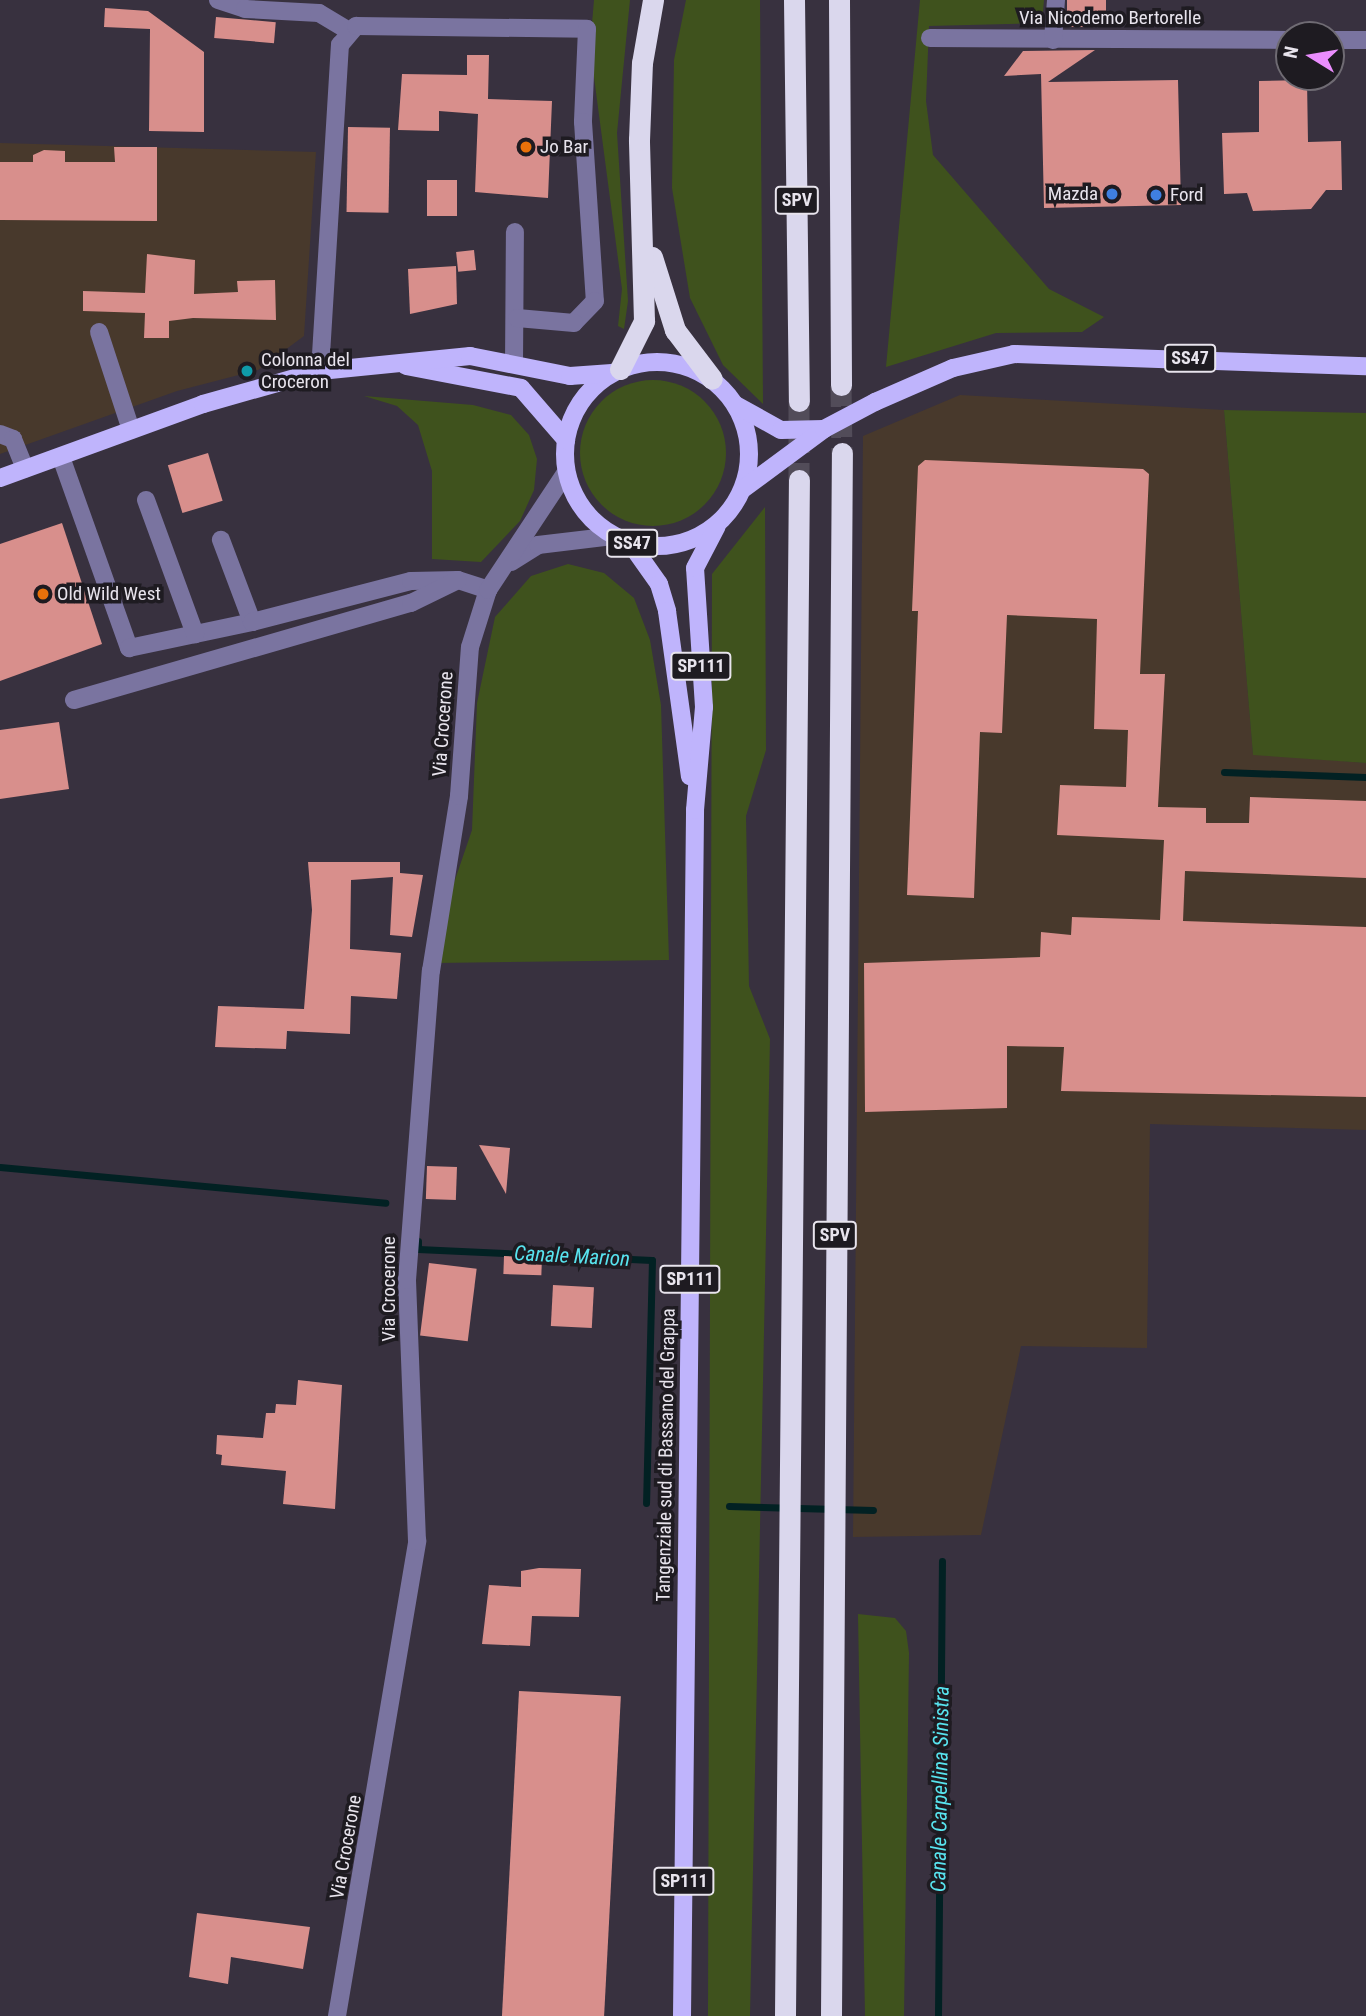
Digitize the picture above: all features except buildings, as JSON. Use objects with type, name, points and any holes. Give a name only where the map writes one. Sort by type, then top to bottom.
[{"type":"highway","name":"Tangenziale sud di Bassano del Grappa","points":[[616,371],[644,321],[642,63],[653,0]]},
{"type":"highway","name":"SPV","points":[[794,0],[799,401]]},
{"type":"highway","name":"SPV","points":[[839,0],[841,385]]},
{"type":"highway","name":"Tangenziale sud di Bassano del Grappa","points":[[644,218],[670,320],[690,356],[712,379]]},
{"type":"highway","name":"SPV","points":[[831,2016],[842,453]]},
{"type":"highway","name":"SPV","points":[[785,2016],[799,480]]},
{"type":"main road","name":"SS47","points":[[743,489],[824,429],[875,402],[953,368],[1014,354],[1366,366]]},
{"type":"main road","points":[[0,478],[131,430],[320,371],[470,356],[570,376],[616,371]]},
{"type":"main road","name":"Tangenziale sud di Bassano del Grappa","points":[[682,2016],[695,810],[704,707],[695,568],[716,526],[743,489],[750,460],[736,405],[712,379],[667,362],[616,371],[581,401],[566,440],[566,472],[583,510],[622,540],[659,584],[667,611],[695,810]]},
{"type":"main road","points":[[384,364],[521,388],[566,440]]},
{"type":"main road","name":"SS47","points":[[736,405],[760,422],[781,430],[824,429]]},
{"type":"main road","name":"Tangenziale sud di Bassano del Grappa","points":[[622,540],[660,547],[690,541],[716,526]]},
{"type":"street","points":[[218,0],[245,9],[319,13],[349,31]]},
{"type":"street","points":[[1053,40],[1056,0]]},
{"type":"street","points":[[320,371],[340,45],[349,31],[363,25],[587,29],[583,122],[595,302],[574,323],[517,318]]},
{"type":"street","name":"Via Nicodemo Bertorelle","points":[[930,38],[1275,40]]},
{"type":"street","points":[[1345,40],[1366,40]]},
{"type":"street","points":[[514,364],[517,318],[515,232]]},
{"type":"street","points":[[99,332],[131,430]]},
{"type":"street","points":[[0,433],[13,439],[25,469]]},
{"type":"street","points":[[61,457],[129,648],[252,622],[411,581],[458,580],[488,590]]},
{"type":"street","name":"Via Crocerone","points":[[337,2016],[417,1541],[407,1280],[430,971],[459,796],[471,647],[488,590],[566,472]]},
{"type":"street","points":[[146,500],[195,634]]},
{"type":"street","points":[[221,540],[252,622]]},
{"type":"street","name":"Via Crocerone","points":[[505,566],[538,545],[622,540]]},
{"type":"street","points":[[74,700],[411,603],[458,580]]},
{"type":"shaded area","points":[[0,143],[316,152],[304,336],[258,370],[177,391],[0,454]]},
{"type":"shaded area","points":[[960,395],[1224,410],[1253,754],[1366,763],[1366,1130],[1150,1124],[1147,1348],[1021,1346],[981,1535],[853,1537],[863,436]]},
{"type":"green space","points":[[594,0],[630,0],[617,133],[628,301],[624,329],[618,326],[622,289],[590,47]]},
{"type":"green space","points":[[686,0],[760,0],[763,404],[723,365],[690,298],[672,188],[674,60]]},
{"type":"green space","points":[[920,0],[1044,0],[1042,23],[929,26],[926,101],[933,155],[1049,289],[1104,317],[1082,332],[996,333],[886,367]]},
{"type":"green space","points":[[653,380],[681,386],[705,401],[720,425],[726,453],[720,481],[705,505],[681,520],[653,526],[625,520],[601,505],[586,481],[580,453],[586,425],[601,401],[625,386]]},
{"type":"green space","points":[[364,396],[473,405],[511,415],[529,435],[537,459],[534,490],[520,521],[481,562],[432,559],[432,471],[418,425],[397,406]]},
{"type":"green space","points":[[1224,410],[1366,413],[1366,763],[1253,755]]},
{"type":"green space","points":[[765,507],[766,750],[746,816],[749,986],[770,1039],[750,2016],[708,2016],[712,574]]},
{"type":"green space","points":[[568,564],[604,573],[634,598],[650,640],[661,705],[669,960],[435,963],[443,915],[472,830],[477,703],[495,617],[531,576]]},
{"type":"green space","points":[[858,1614],[895,1618],[906,1631],[909,1653],[904,2016],[865,2016]]},
{"type":"waterway","name":"Canale Marion","points":[[1224,772],[1366,777]]},
{"type":"waterway","name":"Canale Marion","points":[[0,1167],[385,1203]]},
{"type":"waterway","name":"Canale Marion","points":[[418,1241],[418,1249],[652,1260],[646,1503]]},
{"type":"waterway","name":"Canale Marion","points":[[729,1506],[873,1510]]},
{"type":"waterway","name":"Canale Carpellina Sinistra","points":[[938,2016],[942,1561]]},
{"type":"tunnel","points":[[841,385],[842,453]]},
{"type":"tunnel","points":[[799,401],[799,480]]},
{"type":"place","name":"Jo Bar","points":[[526,147]]},
{"type":"place","name":"Mazda","points":[[1112,194]]},
{"type":"place","name":"Ford","points":[[1156,195]]},
{"type":"place","name":"Colonna del Croceron","points":[[247,371]]},
{"type":"place","name":"Old Wild West","points":[[43,594]]}]
